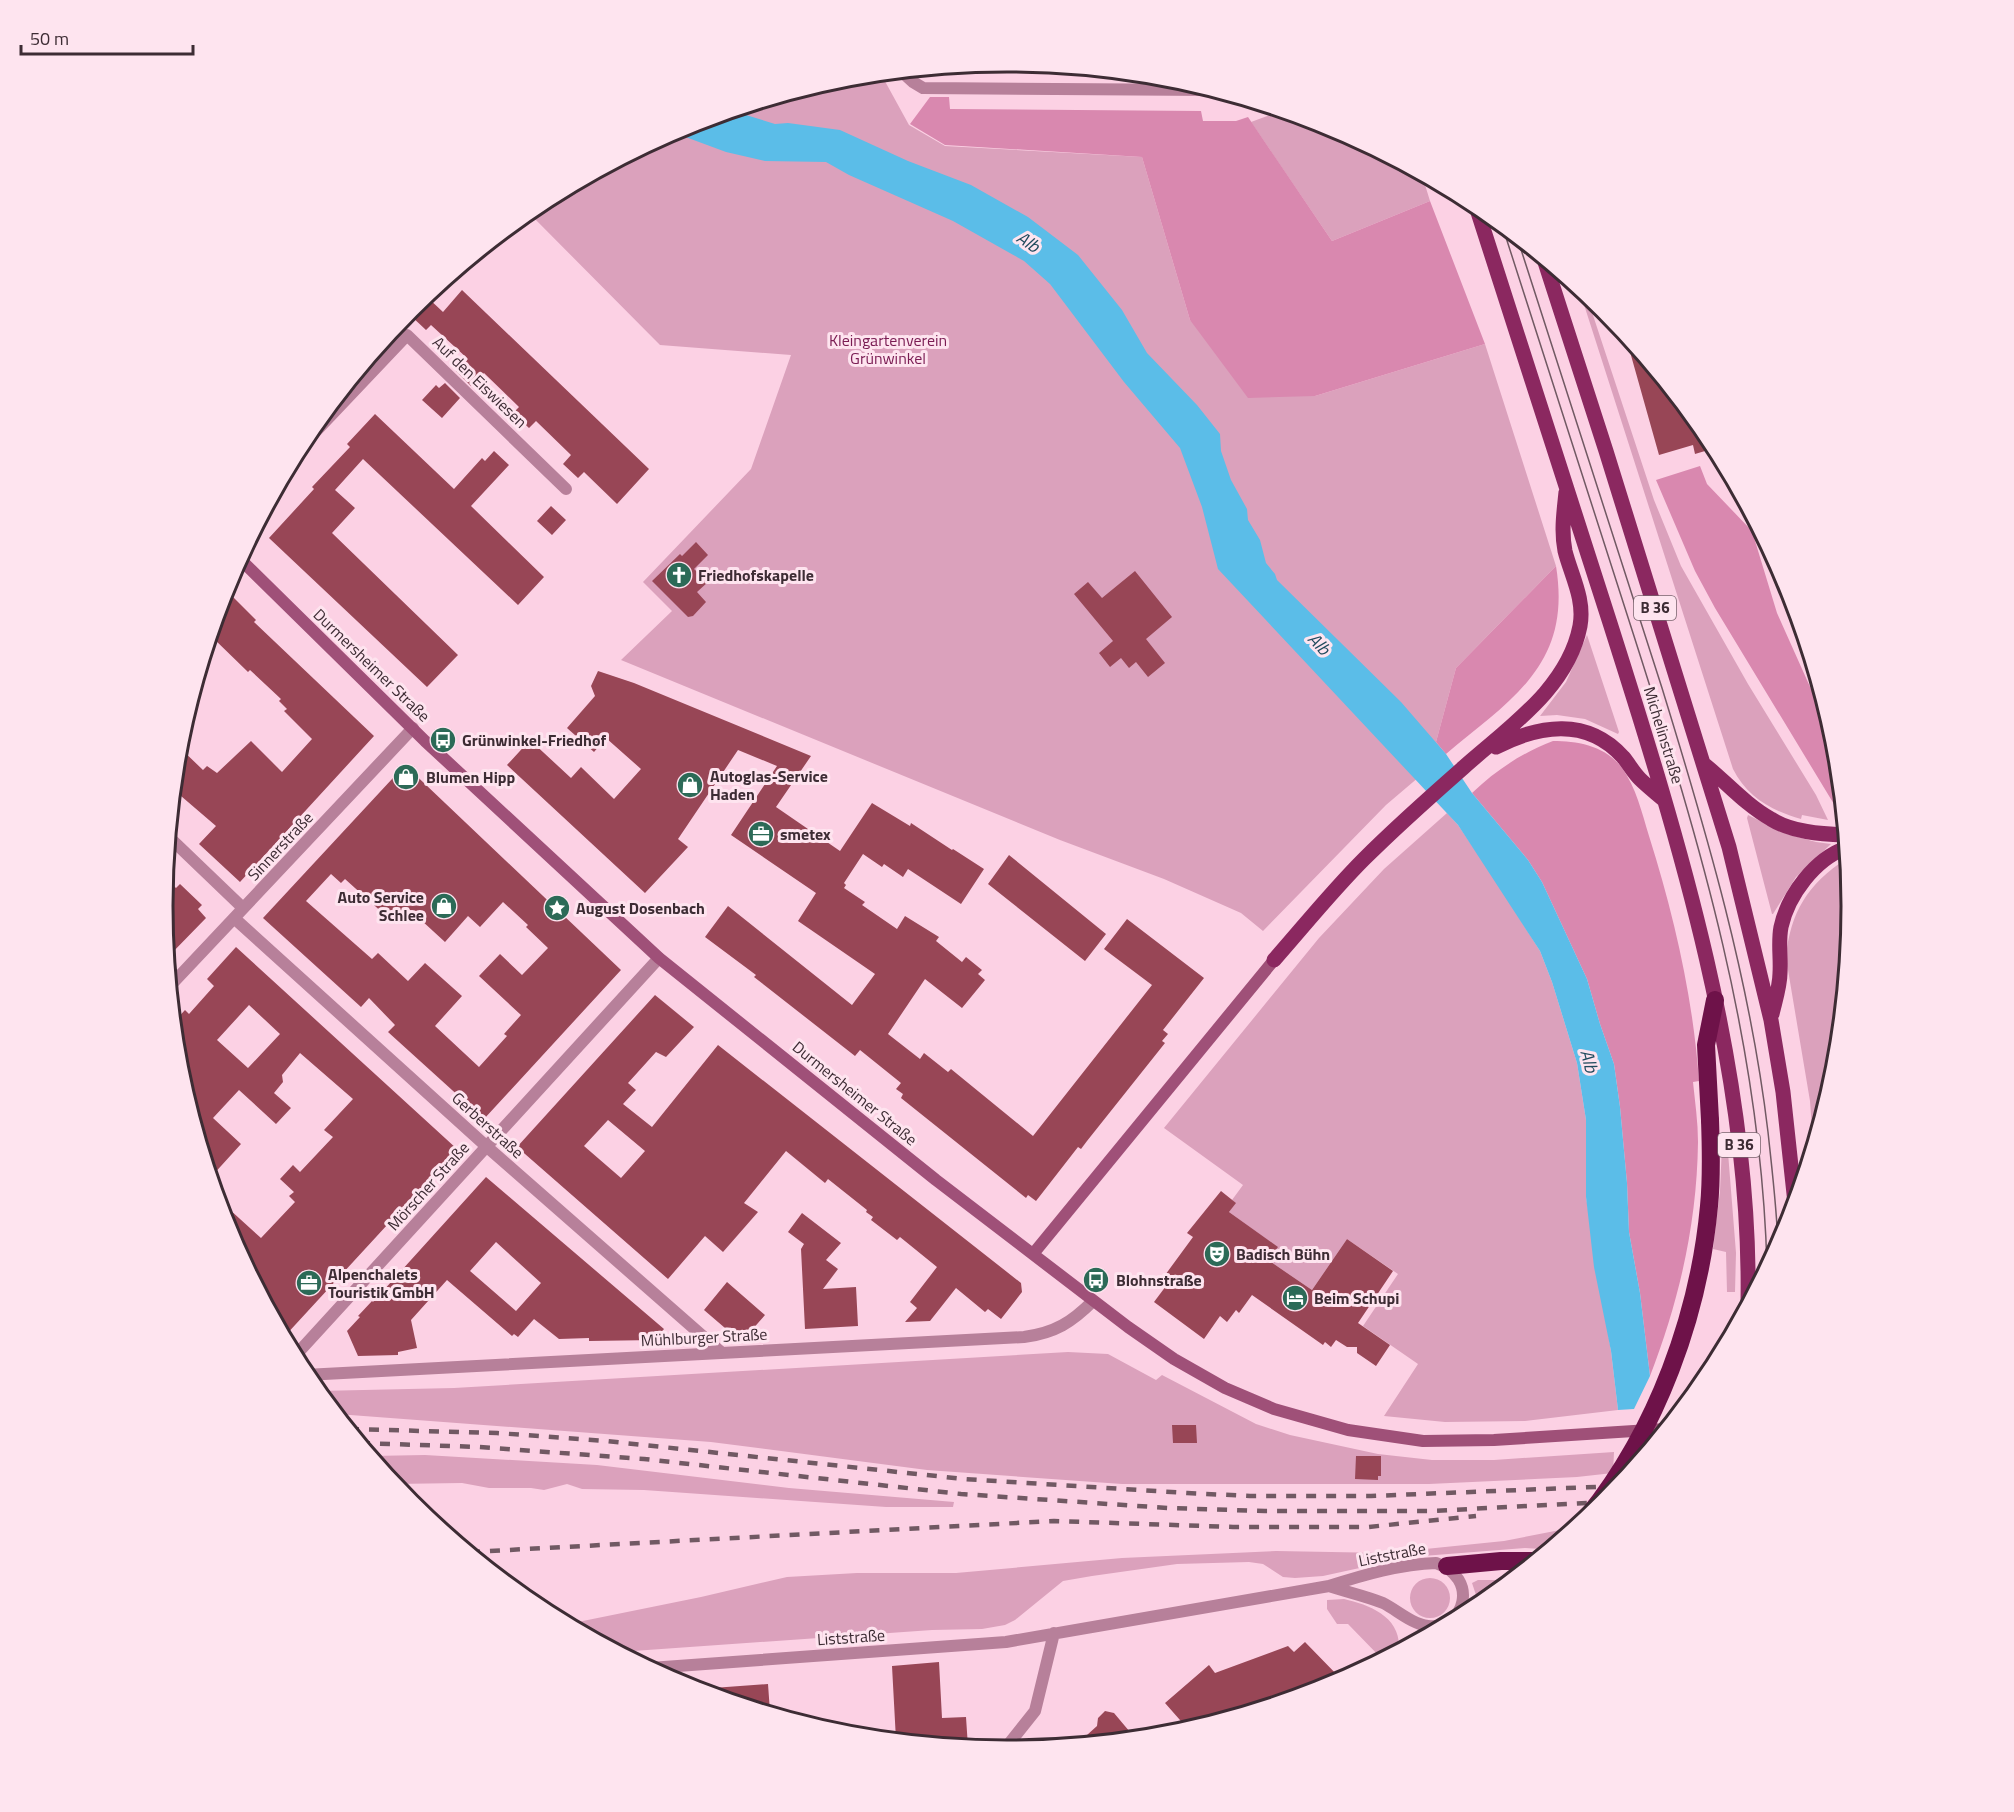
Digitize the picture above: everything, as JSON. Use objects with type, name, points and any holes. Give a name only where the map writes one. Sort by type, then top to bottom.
[{"type":"highway","points":[[1616,1475],[1647,1422],[1663,1387],[1687,1322],[1701,1266],[1709,1206],[1710,1119],[1706,1045],[1715,1000]]},
{"type":"highway","points":[[1447,1566],[1523,1561]]},
{"type":"main road","name":"Michelinstraße","points":[[1480,220],[1665,800],[1689,890],[1715,1000],[1734,1102],[1747,1234],[1748,1288]]},
{"type":"main road","name":"Michelinstraße","points":[[1548,271],[1729,848],[1771,1020],[1783,1092],[1793,1185]]},
{"type":"main road","points":[[1274,960],[1364,859],[1522,717],[1561,673],[1572,651],[1580,624],[1580,596],[1565,549],[1562,521],[1567,489]]},
{"type":"main road","points":[[1475,758],[1503,743],[1530,733],[1558,728],[1583,732],[1595,736],[1614,749],[1639,778],[1665,800]]},
{"type":"main road","points":[[1704,765],[1753,807],[1772,820],[1798,829],[1838,835]]},
{"type":"main road","points":[[1771,1020],[1780,974],[1778,950],[1782,926],[1794,896],[1813,870],[1832,853],[1839,851]]},
{"type":"street","points":[[910,78],[923,88],[1178,90]]},
{"type":"street","name":"Auf den Eiswiesen","points":[[339,407],[407,335],[566,489]]},
{"type":"street","name":"Durmersheimer Straße","points":[[246,565],[413,728],[659,958],[1093,1301],[1174,1359],[1225,1388],[1274,1409],[1348,1430],[1423,1441],[1494,1440],[1655,1431]]},
{"type":"street","name":"Sinnerstraße","points":[[177,979],[413,728]]},
{"type":"street","points":[[176,843],[243,908]]},
{"type":"street","name":"Gerberstraße","points":[[234,918],[486,1146],[722,1353]]},
{"type":"street","name":"Mörscher Straße","points":[[301,1349],[659,958]]},
{"type":"street","points":[[1033,1254],[1274,960]]},
{"type":"street","name":"Mühlburger Straße","points":[[318,1374],[1044,1334],[1076,1318],[1093,1301]]},
{"type":"street","name":"Liststraße","points":[[666,1667],[1006,1642],[1329,1586],[1365,1575],[1416,1564],[1437,1563],[1447,1566],[1456,1573],[1461,1582],[1461,1604]]},
{"type":"street","name":"Liststraße","points":[[1329,1586],[1381,1602],[1418,1623],[1429,1625]]},
{"type":"street","points":[[1012,1740],[1035,1711],[1054,1633]]},
{"type":"green space","name":"Kleingartenverein Grünwinkel","points":[[885,81],[909,125],[945,146],[1142,157],[1190,320],[1315,396],[1485,344],[1556,566],[1456,668],[1436,742],[1446,754],[1386,805],[1263,931],[1241,913],[1164,879],[1060,840],[621,660],[672,611],[643,582],[751,469],[791,355],[660,345],[535,219],[590,184],[688,135],[791,100]]},
{"type":"green space","points":[[1271,115],[1326,135],[1376,158],[1425,185],[1430,201],[1332,241],[1251,122]]},
{"type":"green space","points":[[1584,304],[1592,311],[1654,500],[1681,566],[1748,684],[1816,795],[1828,820],[1802,815],[1801,819],[1770,807],[1745,788],[1733,769]]},
{"type":"green space","points":[[1587,635],[1618,734],[1585,719],[1557,715],[1540,716],[1566,682]]},
{"type":"green space","points":[[1447,813],[1458,825],[1492,875],[1540,951],[1577,1063],[1586,1120],[1586,1197],[1611,1351],[1618,1410],[1525,1421],[1445,1422],[1384,1416],[1418,1364],[1363,1326],[1398,1274],[1347,1239],[1312,1290],[1268,1260],[1277,1247],[1229,1212],[1235,1203],[1232,1200],[1243,1185],[1164,1128],[1319,938],[1384,869]]},
{"type":"green space","points":[[1748,815],[1787,834],[1831,844],[1796,877],[1773,914],[1747,818]]},
{"type":"green space","points":[[1839,864],[1839,961],[1834,1015],[1812,1126],[1810,1101],[1786,958],[1792,927],[1803,901],[1811,889]]},
{"type":"green space","points":[[1724,1138],[1727,1140],[1736,1253],[1735,1292],[1727,1292],[1726,1252],[1713,1249]]},
{"type":"green space","points":[[1068,1352],[1108,1354],[1156,1380],[1162,1375],[1256,1424],[1290,1435],[1378,1454],[1432,1460],[1494,1460],[1614,1452],[1613,1473],[1577,1477],[1429,1484],[1122,1484],[927,1470],[711,1442],[346,1415],[329,1391],[454,1388]]},
{"type":"green space","points":[[425,1455],[597,1465],[789,1488],[954,1502],[953,1507],[886,1507],[644,1490],[582,1489],[567,1484],[544,1490],[489,1488],[462,1483],[406,1484],[380,1456]]},
{"type":"green space","points":[[1560,1530],[1538,1549],[1410,1557],[1323,1576],[1283,1577],[1263,1564],[1249,1562],[1177,1564],[1092,1576],[1063,1581],[1015,1620],[1005,1625],[982,1629],[932,1630],[633,1651],[580,1622],[787,1577],[857,1573],[956,1573],[1122,1558],[1276,1551],[1386,1553],[1504,1541]]},
{"type":"green space","points":[[1430,1578],[1438,1579],[1444,1584],[1449,1590],[1449,1606],[1444,1612],[1438,1617],[1430,1618],[1422,1617],[1416,1612],[1411,1606],[1410,1598],[1411,1590],[1416,1584],[1422,1579]]},
{"type":"green space","points":[[1478,1580],[1498,1580],[1476,1595],[1472,1583]]},
{"type":"green space","points":[[1344,1599],[1382,1614],[1395,1629],[1398,1642],[1377,1654],[1348,1624],[1337,1624],[1327,1609],[1327,1600]]},
{"type":"shaded area","points":[[930,97],[949,97],[950,109],[1201,111],[1203,121],[1236,121],[1248,117],[1332,241],[1430,201],[1485,344],[1315,396],[1248,398],[1190,320],[1142,157],[945,145],[910,124]]},
{"type":"shaded area","points":[[1700,466],[1707,484],[1751,530],[1777,613],[1815,697],[1825,743],[1835,805],[1715,608],[1695,571],[1656,480]]},
{"type":"shaded area","points":[[1556,566],[1559,600],[1555,629],[1546,654],[1532,676],[1514,696],[1446,754],[1436,742],[1456,668]]},
{"type":"shaded area","points":[[1553,741],[1591,746],[1608,754],[1622,768],[1631,783],[1667,896],[1692,1018],[1699,1081],[1693,1082],[1698,1142],[1694,1203],[1678,1291],[1650,1376],[1640,1293],[1629,1232],[1627,1183],[1614,1064],[1587,979],[1542,882],[1528,860],[1472,793],[1510,763]]},
{"type":"water","name":"Alb","points":[[744,114],[775,124],[788,123],[840,130],[908,161],[971,185],[1028,217],[1078,255],[1122,310],[1147,353],[1197,405],[1220,434],[1221,451],[1231,480],[1247,509],[1248,520],[1260,540],[1266,563],[1277,580],[1401,702],[1446,754],[1472,793],[1528,860],[1542,882],[1587,979],[1614,1064],[1627,1183],[1629,1232],[1640,1293],[1650,1376],[1634,1409],[1618,1410],[1611,1351],[1594,1267],[1586,1197],[1586,1120],[1577,1063],[1540,951],[1458,825],[1218,569],[1202,507],[1180,448],[1124,382],[1050,284],[1024,261],[953,221],[849,175],[826,162],[765,161],[726,152],[684,137]]},
{"type":"building","points":[[462,290],[649,469],[617,504],[584,472],[578,478],[563,464],[571,455],[536,421],[529,428],[513,413],[519,407],[484,373],[471,386],[456,371],[468,359],[431,325],[426,330],[414,319],[432,302],[443,312]]},
{"type":"building","points":[[1630,352],[1669,398],[1705,451],[1695,454],[1693,445],[1659,455]]},
{"type":"building","points":[[445,383],[460,398],[442,418],[422,400],[436,385],[439,388]]},
{"type":"building","points":[[375,414],[454,489],[482,458],[485,461],[494,451],[509,465],[471,506],[544,577],[518,605],[363,459],[335,490],[355,508],[332,533],[458,655],[427,687],[269,538],[350,447],[347,444]]},
{"type":"building","points":[[551,506],[566,520],[552,535],[537,521]]},
{"type":"building","name":"Friedhofskapelle","points":[[696,542],[708,555],[694,569],[708,582],[697,592],[706,602],[693,616],[688,617],[652,581]]},
{"type":"building","points":[[1135,571],[1172,617],[1146,639],[1165,663],[1148,677],[1136,662],[1129,668],[1121,658],[1110,667],[1099,653],[1113,641],[1074,594],[1088,582],[1102,598]]},
{"type":"building","points":[[232,596],[256,620],[254,622],[374,736],[240,882],[199,844],[216,826],[180,795],[187,755],[203,770],[207,766],[217,773],[251,741],[282,772],[312,739],[284,711],[287,709],[279,701],[281,699],[250,670],[248,672],[216,641]]},
{"type":"building","points":[[598,671],[634,683],[811,756],[776,807],[840,851],[872,803],[910,826],[911,823],[984,869],[961,904],[908,869],[903,877],[863,854],[844,883],[846,885],[844,888],[865,902],[862,905],[897,929],[905,916],[939,937],[936,941],[962,962],[966,957],[982,970],[978,974],[985,980],[962,1008],[925,979],[888,1034],[920,1059],[924,1053],[948,1072],[951,1069],[1033,1136],[1152,985],[1104,949],[1127,919],[1204,978],[1163,1030],[1168,1034],[1162,1041],[1165,1043],[1081,1149],[1078,1147],[1036,1201],[1028,1195],[1026,1198],[901,1098],[903,1094],[896,1089],[901,1083],[860,1050],[855,1056],[754,977],[756,975],[705,937],[728,906],[852,1005],[875,974],[798,921],[816,893],[731,835],[777,766],[738,750],[678,839],[688,847],[645,893],[507,765],[530,740],[571,778],[581,767],[614,799],[641,769],[606,738],[594,752],[567,728],[595,696],[591,686]]},
{"type":"building","points":[[405,765],[621,970],[484,1119],[388,1032],[395,1025],[369,998],[361,1007],[263,918]],"holes":[[[331,874],[341,883],[345,879],[395,924],[409,909],[445,942],[468,916],[480,927],[503,902],[548,948],[522,975],[500,954],[479,976],[521,1015],[504,1034],[507,1036],[479,1067],[435,1026],[462,996],[425,963],[408,981],[378,953],[372,959],[306,901]]]},
{"type":"building","points":[[1009,855],[1106,934],[1085,961],[988,884]]},
{"type":"building","points":[[180,884],[202,905],[198,909],[206,918],[175,950],[174,886],[176,888]]},
{"type":"building","points":[[236,947],[457,1149],[290,1331],[259,1275],[231,1210],[261,1238],[295,1202],[289,1196],[294,1192],[280,1179],[293,1165],[300,1172],[333,1137],[324,1130],[353,1099],[300,1053],[282,1075],[283,1082],[274,1093],[291,1108],[276,1124],[239,1090],[213,1118],[241,1144],[216,1171],[201,1122],[180,1015],[185,1010],[189,1014],[214,986],[207,979]],"holes":[[[249,1005],[280,1034],[248,1068],[217,1040]]]},
{"type":"building","points":[[655,995],[694,1027],[666,1057],[656,1052],[628,1083],[636,1090],[623,1104],[652,1127],[718,1045],[1021,1283],[1022,1292],[1001,1319],[988,1309],[985,1312],[956,1288],[930,1321],[905,1322],[917,1308],[910,1302],[937,1267],[900,1237],[897,1240],[871,1220],[873,1217],[866,1212],[867,1210],[828,1179],[825,1183],[786,1151],[744,1203],[758,1212],[723,1252],[705,1236],[668,1279],[517,1147]],"holes":[[[608,1120],[645,1151],[621,1178],[584,1146]]]},
{"type":"building","points":[[486,1177],[664,1329],[655,1340],[559,1339],[534,1319],[518,1337],[514,1334],[512,1336],[447,1280],[411,1320],[417,1348],[398,1352],[398,1355],[358,1356],[347,1331],[360,1317],[358,1316]],"holes":[[[496,1242],[541,1283],[516,1311],[470,1271]]]},
{"type":"building","points":[[1221,1191],[1236,1203],[1229,1212],[1278,1247],[1268,1260],[1312,1290],[1347,1239],[1393,1271],[1358,1323],[1390,1345],[1376,1366],[1357,1353],[1357,1347],[1347,1347],[1336,1340],[1331,1347],[1325,1342],[1323,1345],[1252,1295],[1239,1313],[1236,1310],[1227,1322],[1220,1316],[1204,1339],[1154,1302],[1166,1286],[1160,1282],[1193,1237],[1187,1233]]},
{"type":"building","points":[[802,1213],[841,1243],[826,1260],[838,1269],[823,1289],[856,1287],[858,1326],[805,1329],[801,1249],[804,1244],[788,1232]]},
{"type":"building","points":[[727,1282],[765,1315],[750,1332],[732,1334],[704,1310]]},
{"type":"building","points":[[1172,1425],[1196,1425],[1197,1443],[1173,1443]]},
{"type":"building","points":[[1356,1456],[1381,1456],[1381,1476],[1378,1476],[1378,1480],[1355,1479]]},
{"type":"building","points":[[1305,1642],[1335,1673],[1275,1696],[1223,1712],[1181,1721],[1165,1703],[1209,1665],[1215,1673],[1288,1646],[1294,1652]]},
{"type":"building","points":[[939,1662],[942,1718],[966,1717],[967,1739],[896,1733],[892,1666]]},
{"type":"building","points":[[768,1684],[770,1705],[739,1696],[717,1688]]},
{"type":"building","points":[[1105,1711],[1114,1713],[1129,1731],[1086,1736],[1097,1726],[1098,1718]]},
{"type":"tram line","points":[[1506,238],[1658,711],[1703,867],[1740,1024],[1753,1104],[1762,1185],[1766,1251]]},
{"type":"tram line","points":[[1521,249],[1662,688],[1711,853],[1738,963],[1760,1075],[1777,1227]]},
{"type":"railway","points":[[358,1429],[497,1433],[606,1441],[964,1479],[1250,1496],[1371,1496],[1606,1486]]},
{"type":"railway","points":[[369,1443],[479,1447],[644,1459],[961,1494],[1168,1508],[1265,1511],[1431,1511],[1590,1503]]},
{"type":"railway","points":[[479,1552],[1054,1521],[1233,1527],[1368,1527],[1476,1516]]},
{"type":"place","name":"Friedhofskapelle","points":[[679,575]]},
{"type":"place","name":"Grünwinkel-Friedhof","points":[[443,740]]},
{"type":"place","name":"Blumen Hipp","points":[[406,777]]},
{"type":"place","name":"Autoglas-Service Haden","points":[[690,785]]},
{"type":"place","name":"smetex","points":[[761,834]]},
{"type":"place","name":"Auto Service Schlee","points":[[444,906]]},
{"type":"place","name":"August Dosenbach","points":[[557,908]]},
{"type":"place","name":"Badisch Bühn","points":[[1217,1254]]},
{"type":"place","name":"Blohnstraße","points":[[1096,1280]]},
{"type":"place","name":"Alpenchalets Touristik GmbH","points":[[309,1283]]},
{"type":"place","name":"Beim Schupi","points":[[1295,1298]]}]
